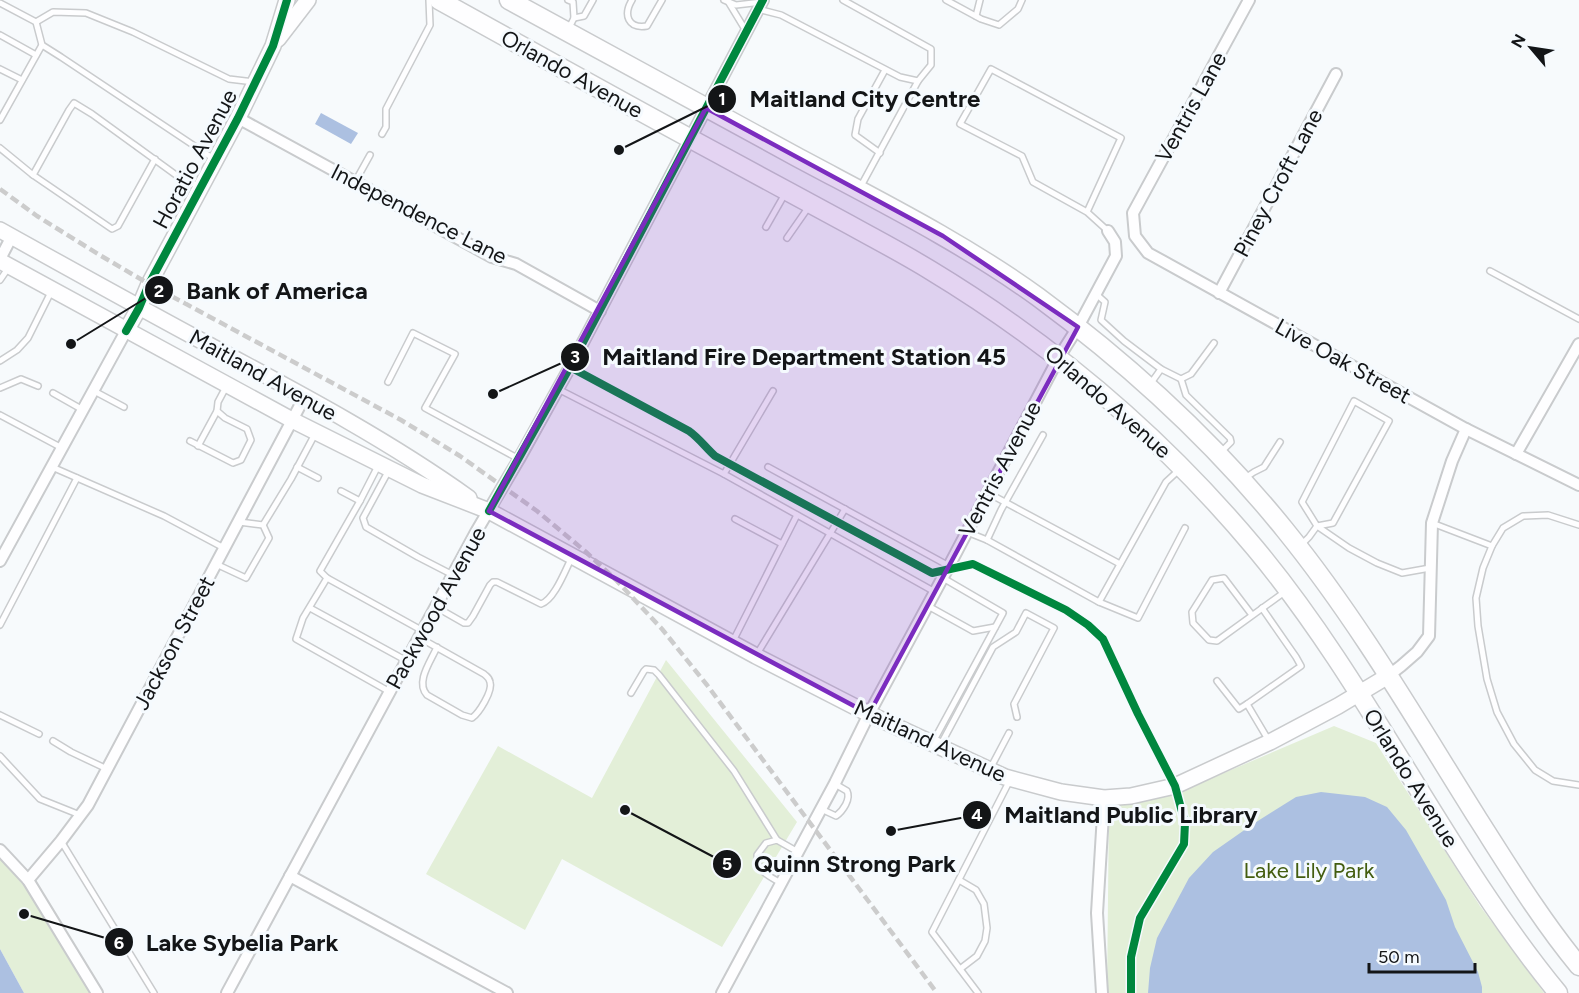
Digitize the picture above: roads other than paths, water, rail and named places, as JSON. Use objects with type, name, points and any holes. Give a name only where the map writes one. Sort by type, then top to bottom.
[{"type":"main road","name":"Horatio Avenue","points":[[126,332],[273,46],[308,0]]},
{"type":"main road","name":"Orlando Avenue","points":[[439,0],[937,274],[1059,357],[1143,429],[1183,467],[1257,550],[1324,640],[1502,920],[1558,993]]},
{"type":"main road","name":"Orlando Avenue","points":[[509,0],[570,25],[706,108],[943,236],[1034,295],[1094,329],[1148,387],[1185,407],[1218,455],[1285,530],[1348,616],[1530,900],[1579,966]]},
{"type":"main road","name":"Horatio Avenue","points":[[273,46],[284,1]]},
{"type":"main road","name":"Maitland Avenue","points":[[6,233],[139,308],[305,396],[430,470],[489,511],[756,656],[869,714],[1011,779],[1060,792],[1104,798],[1131,796],[1175,786],[1270,742],[1388,676]]},
{"type":"main road","name":"Maitland Avenue","points":[[3,262],[126,332],[292,420],[422,485],[489,511]]},
{"type":"street","name":"Ventris Lane","points":[[1132,213],[1249,0]]},
{"type":"street","name":"Packwood Avenue","points":[[227,993],[476,532],[558,389],[761,3]]},
{"type":"street","name":"Piney Croft Lane","points":[[1219,293],[1336,74]]},
{"type":"street","name":"Independence Lane","points":[[238,118],[492,257],[516,264],[600,311]]},
{"type":"street","name":"Live Oak Street","points":[[1132,213],[1135,236],[1148,253],[1466,429],[1579,485]]},
{"type":"street","name":"Ventris Avenue","points":[[722,993],[1059,357],[1094,329],[1096,294],[1116,256],[1115,242],[1108,231]]},
{"type":"street","points":[[3,262],[6,233]]},
{"type":"street","name":"Horatio Avenue","points":[[0,561],[126,332]]},
{"type":"street","points":[[1516,454],[1579,344]]},
{"type":"street","name":"Jackson Street","points":[[28,880],[88,806],[305,396]]},
{"type":"street","points":[[1388,676],[1417,652],[1428,636],[1432,523],[1452,461],[1466,429]]},
{"type":"street","points":[[1102,993],[1097,913],[1104,798]]},
{"type":"street","points":[[0,850],[28,880],[97,993]]},
{"type":"street","points":[[290,876],[507,993]]},
{"type":"lane","points":[[382,134],[386,127],[386,109],[430,25],[429,0]]},
{"type":"lane","points":[[568,0],[573,2],[570,25]]},
{"type":"lane","points":[[570,25],[584,16],[593,0]]},
{"type":"lane","points":[[632,0],[627,13],[629,20],[640,27],[647,26],[662,0]]},
{"type":"lane","points":[[843,0],[931,49],[932,65],[918,81],[859,190]]},
{"type":"lane","points":[[946,0],[999,25],[1018,9],[1022,0]]},
{"type":"lane","points":[[976,16],[980,0]]},
{"type":"lane","points":[[726,1],[736,4],[761,3],[885,70],[900,77],[918,81]]},
{"type":"lane","points":[[726,1],[746,31]]},
{"type":"lane","points":[[0,3],[36,22],[42,45],[216,160]]},
{"type":"lane","points":[[36,22],[53,12],[86,13],[133,32],[229,78],[255,82]]},
{"type":"lane","points":[[0,35],[36,55]]},
{"type":"lane","points":[[0,120],[42,45]]},
{"type":"lane","points":[[0,69],[22,80]]},
{"type":"lane","points":[[1087,212],[1121,138],[991,69],[960,124],[1022,156],[1034,182],[1087,212],[1108,231]]},
{"type":"lane","points":[[880,153],[855,135],[858,119],[885,70]]},
{"type":"lane","points":[[0,102],[8,106]]},
{"type":"lane","points":[[33,175],[74,103],[93,114],[176,175],[201,187]]},
{"type":"lane","points":[[0,148],[33,175],[112,229],[118,226],[155,159]]},
{"type":"lane","points":[[355,182],[370,155]]},
{"type":"lane","points":[[766,227],[787,191]]},
{"type":"lane","points":[[787,238],[811,204]]},
{"type":"lane","points":[[0,280],[3,262]]},
{"type":"lane","points":[[1490,271],[1579,319]]},
{"type":"lane","points":[[0,361],[17,350],[28,338],[52,290]]},
{"type":"lane","points":[[1096,294],[1104,302],[1101,320],[1094,329],[1124,341],[1161,369],[1181,379],[1186,395],[1185,407]]},
{"type":"lane","points":[[388,382],[413,333],[455,354],[425,408],[519,459]]},
{"type":"lane","points":[[1181,379],[1191,374],[1214,343]]},
{"type":"lane","points":[[1148,387],[1161,369]]},
{"type":"lane","points":[[0,388],[21,379],[38,386]]},
{"type":"lane","points":[[198,446],[217,411],[218,402],[227,385]]},
{"type":"lane","points":[[558,389],[724,474],[935,592]]},
{"type":"lane","points":[[93,391],[124,407]]},
{"type":"lane","points":[[724,474],[773,391]]},
{"type":"lane","points":[[53,393],[83,410]]},
{"type":"lane","points":[[1298,547],[1317,526],[1333,523],[1389,421],[1354,401],[1302,502],[1317,526],[1349,548],[1377,563],[1402,573],[1430,568]]},
{"type":"lane","points":[[190,441],[233,463],[241,460],[250,441],[247,429],[225,418],[217,411]]},
{"type":"lane","points":[[0,415],[62,448]]},
{"type":"lane","points":[[263,525],[316,432]]},
{"type":"lane","points":[[987,540],[1043,435]]},
{"type":"lane","points":[[1242,481],[1264,467],[1280,442]]},
{"type":"lane","points":[[385,466],[360,501],[320,572],[489,678],[490,690],[477,714],[472,718],[462,715],[423,691],[425,672],[437,647]]},
{"type":"lane","points":[[385,466],[363,518],[366,527],[453,575]]},
{"type":"lane","points":[[52,467],[164,516],[224,548]]},
{"type":"lane","points":[[297,467],[318,478]]},
{"type":"lane","points":[[768,467],[949,566]]},
{"type":"lane","points":[[1099,602],[1166,482],[1183,467]]},
{"type":"lane","points":[[0,625],[77,478]]},
{"type":"lane","points":[[340,491],[360,501]]},
{"type":"lane","points":[[988,493],[1120,564]]},
{"type":"lane","points":[[756,656],[845,509]]},
{"type":"lane","points":[[732,643],[797,515]]},
{"type":"lane","points":[[1579,525],[1548,515],[1523,516],[1503,528],[1483,568],[1476,598],[1487,679],[1497,712],[1514,744],[1535,770],[1554,781],[1579,785]]},
{"type":"lane","points":[[735,519],[782,544]]},
{"type":"lane","points":[[238,522],[263,525]]},
{"type":"lane","points":[[1432,523],[1492,546]]},
{"type":"lane","points":[[216,564],[246,578],[269,538],[263,525]]},
{"type":"lane","points":[[967,532],[987,540],[1099,602],[1137,618],[1185,528]]},
{"type":"lane","points":[[436,608],[468,623],[493,582],[541,604],[545,603],[552,596],[573,556]]},
{"type":"lane","points":[[327,578],[303,618],[296,639],[390,692]]},
{"type":"lane","points":[[936,745],[1003,613],[942,578]]},
{"type":"lane","points":[[1252,615],[1224,578],[1212,580],[1192,612],[1193,623],[1209,640],[1217,641],[1287,590]]},
{"type":"lane","points":[[928,606],[973,631],[995,627]]},
{"type":"lane","points":[[310,608],[407,661]]},
{"type":"lane","points":[[1217,681],[1239,709],[1301,666],[1262,608]]},
{"type":"lane","points":[[936,745],[993,647],[1016,633],[1026,613],[1054,628],[1014,704],[1017,717]]},
{"type":"lane","points":[[630,693],[646,669],[654,670],[734,771],[777,840],[798,852]]},
{"type":"lane","points":[[1247,704],[1270,742]]},
{"type":"lane","points":[[0,715],[39,734]]},
{"type":"lane","points":[[989,770],[1009,733]]},
{"type":"lane","points":[[53,741],[107,769]]},
{"type":"lane","points":[[0,756],[39,799],[80,815]]},
{"type":"lane","points":[[978,993],[932,932],[1011,779]]},
{"type":"lane","points":[[821,809],[836,816],[841,813],[849,796],[848,790],[835,783]]},
{"type":"lane","points":[[777,840],[766,843],[757,861],[764,873],[781,883]]},
{"type":"lane","points":[[61,841],[154,993]]},
{"type":"lane","points":[[959,880],[976,890],[984,904],[987,928],[985,941],[977,956],[960,969]]},
{"type":"water","points":[[321,113],[358,133],[351,144],[315,124]]},
{"type":"water","points":[[1321,792],[1365,797],[1387,807],[1406,830],[1446,900],[1455,927],[1478,972],[1482,993],[1148,993],[1150,968],[1157,938],[1189,878],[1213,852],[1253,824],[1296,797]]},
{"type":"water","points":[[0,949],[24,993],[0,993]]},
{"type":"railway","points":[[0,189],[37,216],[149,284],[401,420],[460,456],[537,511],[586,552],[662,629],[707,685],[937,993]]},
{"type":"place","name":"Maitland City Centre","points":[[619,150]]},
{"type":"place","name":"Bank of America","points":[[71,344]]},
{"type":"place","name":"Maitland Fire Department Station 45","points":[[493,394]]},
{"type":"place","name":"Quinn Strong Park","points":[[625,810]]},
{"type":"place","name":"Maitland Public Library","points":[[891,831]]},
{"type":"place","name":"Lake Sybelia Park","points":[[24,914]]},
{"type":"park label","name":"Lake Lily Park","points":[[1309,870]]}]
